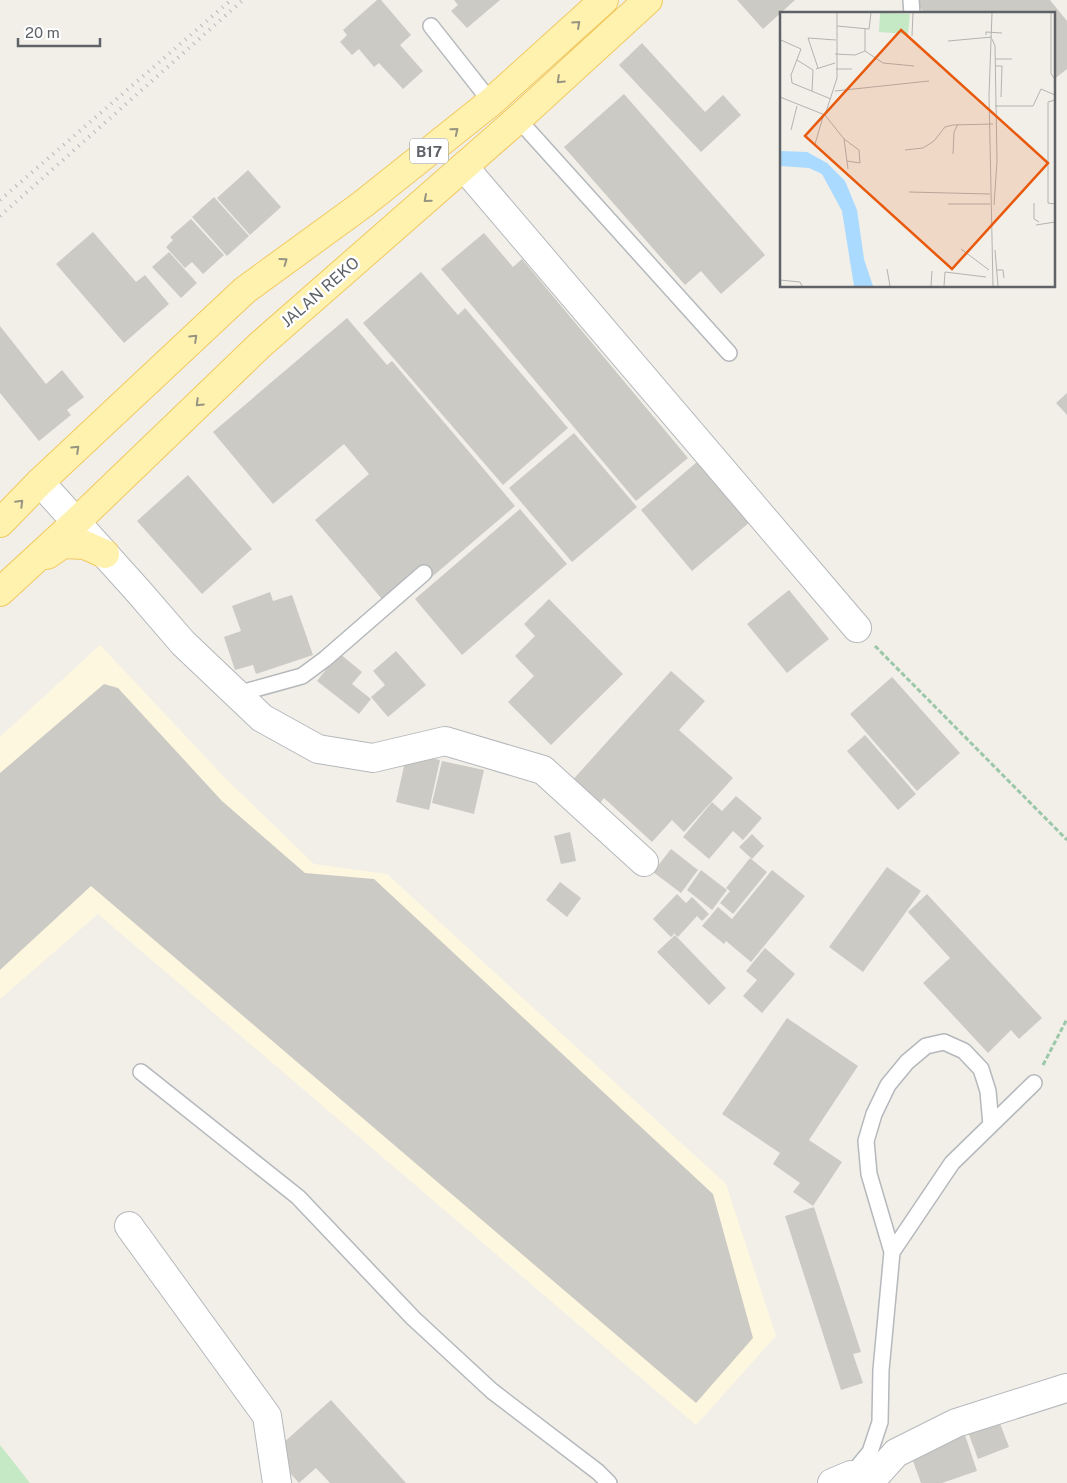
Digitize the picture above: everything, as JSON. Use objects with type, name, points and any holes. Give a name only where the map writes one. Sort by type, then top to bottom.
[{"type":"main road","name":"B17","points":[[0,523],[40,482],[245,290],[363,204],[491,102],[604,0]]},
{"type":"main road","name":"JALAN REKO","points":[[0,592],[76,522],[260,345],[518,119],[648,0]]},
{"type":"main road","points":[[29,566],[63,544],[85,545],[105,554]]},
{"type":"street","points":[[464,167],[857,628]]},
{"type":"street","points":[[40,482],[184,643],[262,718],[318,749],[373,758],[445,741],[543,770],[644,862]]},
{"type":"street","points":[[129,1226],[266,1416],[277,1483]]},
{"type":"street","points":[[855,1481],[896,1453],[956,1422],[1066,1388]]},
{"type":"lane","points":[[431,26],[491,102]]},
{"type":"lane","points":[[518,119],[729,353]]},
{"type":"lane","points":[[237,694],[302,676],[325,659],[424,573]]},
{"type":"lane","points":[[855,1481],[870,1452],[880,1422],[881,1370],[892,1252],[869,1174],[866,1141],[874,1114],[888,1084],[907,1062],[926,1046],[944,1042],[964,1051],[981,1069],[988,1091],[991,1125]]},
{"type":"lane","points":[[141,1072],[298,1197],[413,1318],[492,1390],[598,1472],[609,1483]]},
{"type":"lane","points":[[892,1252],[952,1163],[1034,1083]]},
{"type":"path","points":[[857,628],[1067,840]]},
{"type":"path","points":[[1034,1083],[1067,1019]]},
{"type":"shaded area","points":[[100,645],[226,779],[314,864],[387,874],[726,1184],[776,1336],[696,1425],[98,914],[0,999],[0,737]]},
{"type":"green space","points":[[0,1445],[30,1483],[0,1483]]},
{"type":"building","points":[[377,0],[381,0],[411,35],[400,45],[423,71],[403,89],[379,63],[374,67],[359,49],[352,55],[340,42],[347,35],[343,30]]},
{"type":"building","points":[[454,0],[500,0],[467,28],[451,11],[458,5]]},
{"type":"building","points":[[737,0],[795,0],[780,12],[763,29]]},
{"type":"building","points":[[914,0],[1050,0],[1067,21],[1067,69],[1054,79],[1054,12],[923,12]]},
{"type":"building","points":[[642,43],[705,112],[723,95],[741,115],[701,152],[619,65]]},
{"type":"building","points":[[624,94],[765,255],[721,294],[701,271],[685,285],[564,147]]},
{"type":"building","points":[[248,170],[281,207],[250,235],[217,198]]},
{"type":"building","points":[[214,197],[249,236],[227,256],[192,217]]},
{"type":"building","points":[[191,219],[224,255],[203,274],[192,262],[185,268],[166,247],[173,240],[170,237]]},
{"type":"building","points":[[93,232],[136,282],[145,275],[169,304],[124,343],[56,264]]},
{"type":"building","points":[[484,233],[513,267],[522,259],[688,458],[636,501],[441,269]]},
{"type":"building","points":[[169,252],[197,283],[181,298],[152,267]]},
{"type":"building","points":[[421,272],[458,315],[465,308],[568,428],[503,485],[363,323]]},
{"type":"building","points":[[347,318],[387,365],[392,361],[515,506],[392,611],[315,520],[369,474],[344,444],[273,504],[213,432]]},
{"type":"building","points":[[0,326],[46,384],[62,370],[84,397],[67,410],[71,415],[39,441],[0,393]]},
{"type":"building","points":[[1067,393],[1067,415],[1056,403]]},
{"type":"building","points":[[574,433],[637,507],[572,562],[509,488]]},
{"type":"building","points":[[705,455],[757,516],[692,571],[641,510]]},
{"type":"building","points":[[188,475],[252,549],[202,594],[137,521]]},
{"type":"building","points":[[520,509],[567,564],[462,655],[415,599]]},
{"type":"building","points":[[789,590],[829,639],[787,673],[747,624]]},
{"type":"building","points":[[270,592],[273,601],[292,595],[313,655],[256,674],[253,665],[235,670],[224,637],[241,631],[232,606]]},
{"type":"building","points":[[549,599],[623,674],[551,745],[508,702],[534,676],[515,656],[535,636],[524,624]]},
{"type":"building","points":[[396,651],[426,685],[388,717],[371,697],[385,685],[373,671]]},
{"type":"building","points":[[339,653],[362,672],[352,684],[371,699],[359,714],[317,681]]},
{"type":"building","points":[[671,671],[705,701],[679,730],[733,778],[684,832],[672,820],[652,842],[604,798],[596,808],[569,784]]},
{"type":"building","points":[[892,677],[960,753],[917,791],[850,714]]},
{"type":"building","points":[[104,684],[118,688],[222,801],[305,873],[374,879],[713,1194],[753,1338],[696,1403],[91,886],[0,970],[0,773]]},
{"type":"building","points":[[865,735],[916,794],[898,810],[847,751]]},
{"type":"building","points":[[407,753],[440,760],[429,810],[396,802]]},
{"type":"building","points":[[442,761],[484,770],[474,814],[432,803]]},
{"type":"building","points":[[736,796],[762,818],[743,840],[733,831],[709,859],[683,837],[712,802],[722,811]]},
{"type":"building","points":[[570,832],[576,861],[561,864],[554,836]]},
{"type":"building","points":[[752,834],[764,846],[752,859],[739,847]]},
{"type":"building","points":[[671,849],[698,870],[681,893],[653,872]]},
{"type":"building","points":[[750,858],[767,872],[733,914],[720,903],[730,891],[726,888]]},
{"type":"building","points":[[887,867],[921,891],[863,972],[829,947]]},
{"type":"building","points":[[701,870],[727,890],[712,910],[687,890]]},
{"type":"building","points":[[772,870],[805,896],[751,962],[726,941],[724,944],[702,926],[718,907],[732,919]]},
{"type":"building","points":[[560,882],[581,898],[567,917],[546,900]]},
{"type":"building","points":[[677,894],[686,903],[692,897],[709,914],[702,921],[697,916],[678,937],[673,932],[674,934],[671,937],[653,919]]},
{"type":"building","points":[[927,894],[1042,1018],[1019,1039],[1011,1030],[988,1053],[923,983],[950,958],[908,912]]},
{"type":"building","points":[[675,935],[726,988],[709,1005],[657,952]]},
{"type":"building","points":[[765,948],[795,974],[762,1013],[743,996],[757,980],[746,971]]},
{"type":"building","points":[[787,1018],[858,1066],[809,1140],[842,1162],[813,1206],[793,1192],[800,1183],[773,1164],[780,1153],[722,1114]]},
{"type":"building","points":[[814,1207],[861,1352],[853,1354],[863,1383],[841,1390],[785,1216]]},
{"type":"building","points":[[331,1400],[406,1483],[330,1483],[316,1468],[299,1483],[272,1453]]},
{"type":"building","points":[[996,1413],[1009,1447],[978,1459],[965,1424]]},
{"type":"building","points":[[964,1432],[977,1471],[942,1483],[921,1483],[909,1450]]},
{"type":"railway","points":[[0,200],[231,0]]},
{"type":"railway","points":[[0,216],[243,0]]}]
